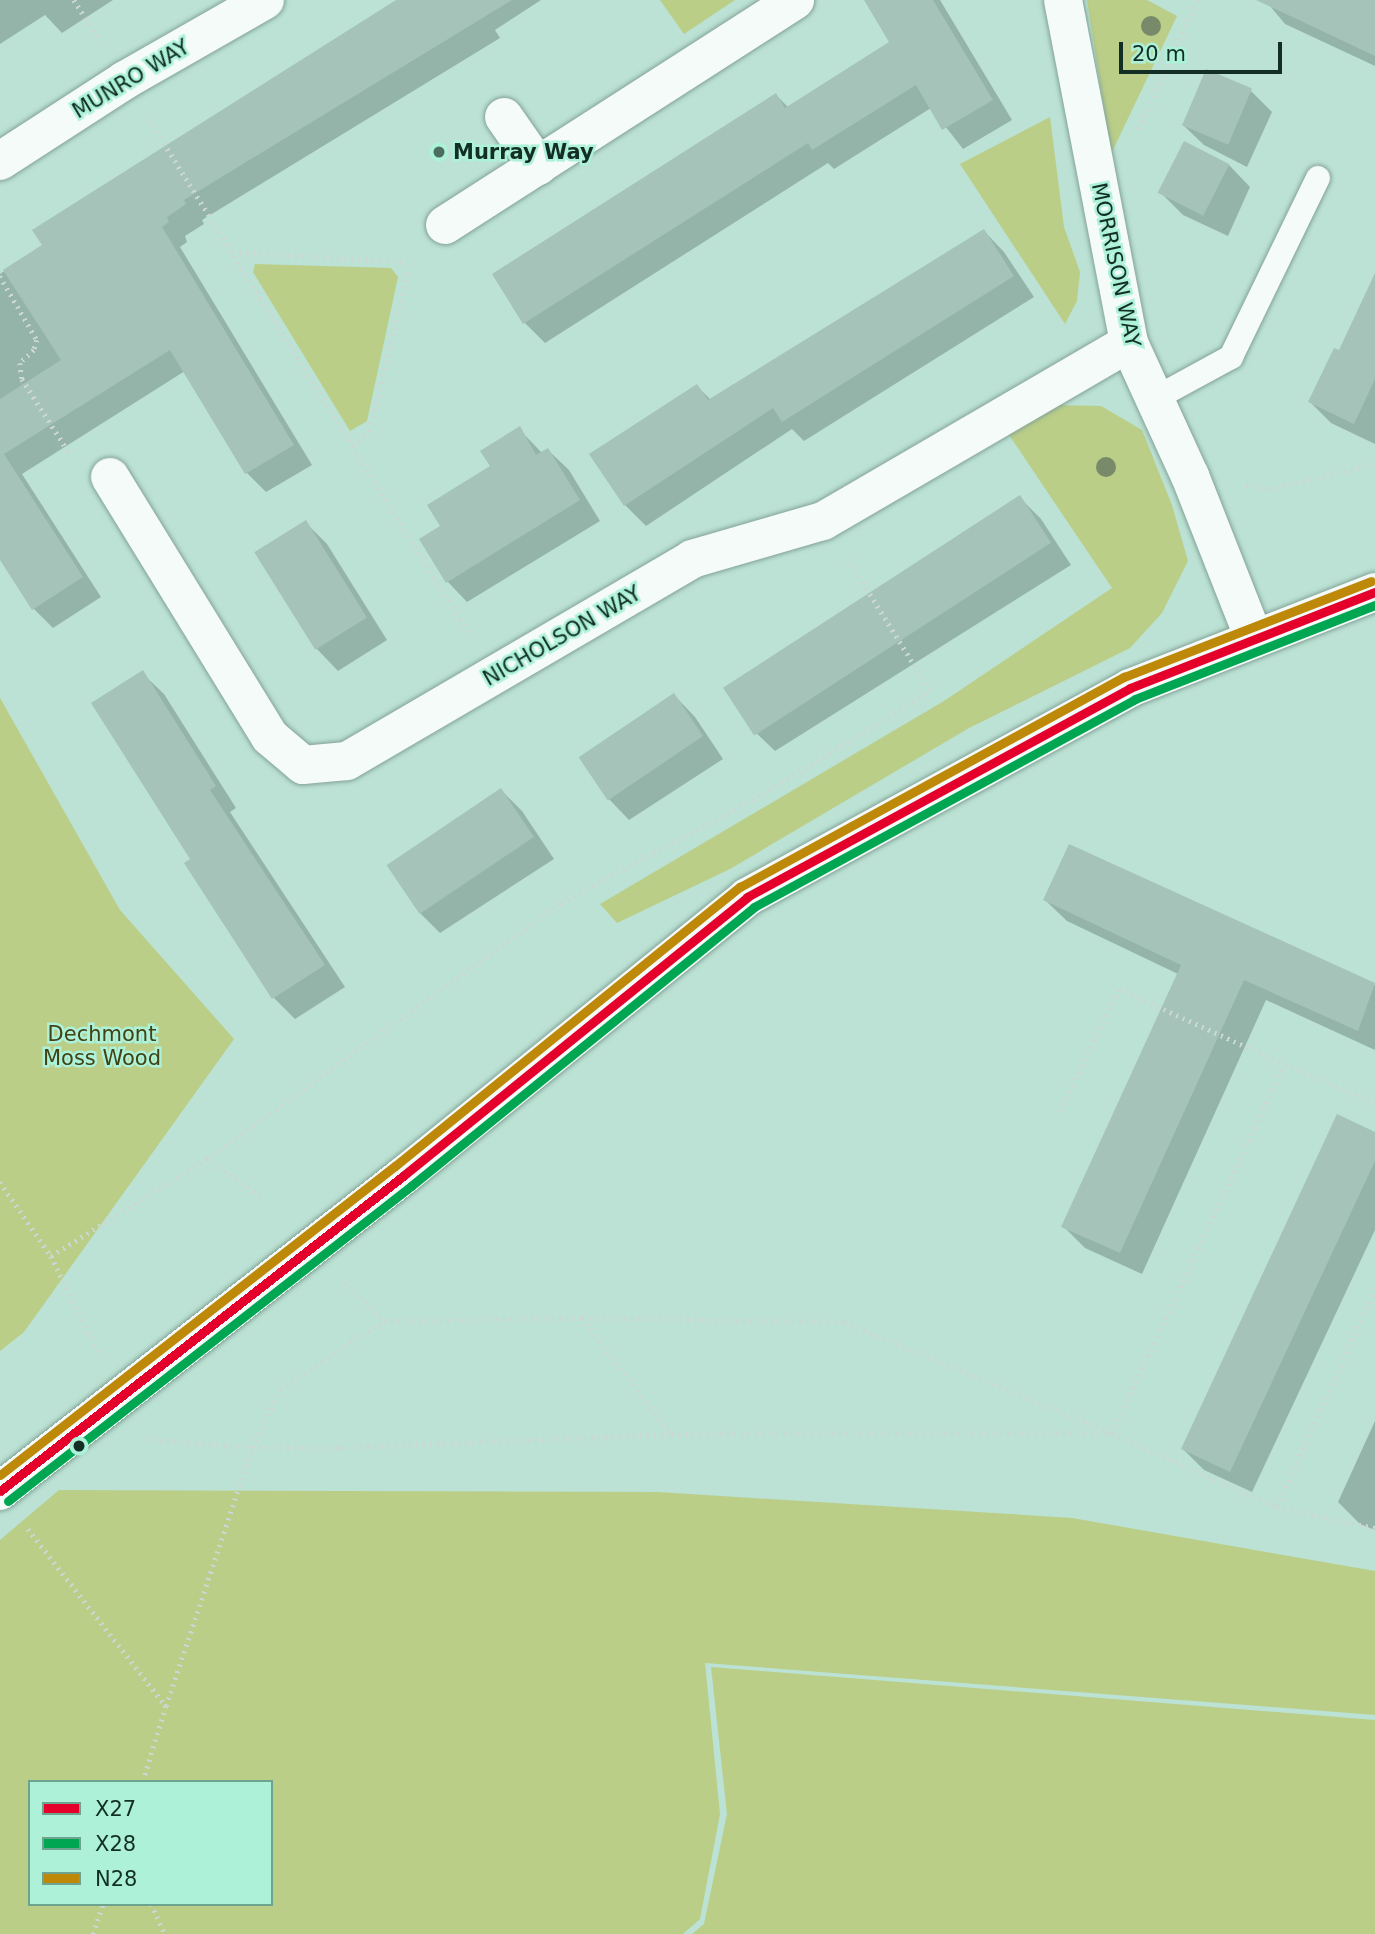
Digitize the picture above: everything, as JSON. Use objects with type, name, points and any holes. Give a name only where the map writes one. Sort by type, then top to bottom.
[{"type":"street","name":"MUNRO WAY","points":[[0,161],[125,80],[265,0]]},
{"type":"street","points":[[444,225],[795,0]]},
{"type":"street","name":"MORRISON WAY","points":[[1063,0],[1129,343],[1190,476],[1253,636]]},
{"type":"street","points":[[504,117],[538,166]]},
{"type":"street","name":"NICHOLSON WAY","points":[[110,477],[270,737],[303,765],[347,761],[692,559],[823,521],[1129,343]]},
{"type":"street","points":[[0,1491],[403,1176],[747,897],[1130,688],[1253,636],[1375,592]]},
{"type":"lane","points":[[1154,399],[1231,356],[1318,178]]},
{"type":"path","points":[[74,0],[495,674]]},
{"type":"path","points":[[1097,180],[1118,172],[1198,0]]},
{"type":"path","points":[[232,252],[408,262],[444,241],[444,225]]},
{"type":"path","points":[[352,445],[369,431],[408,262]]},
{"type":"path","points":[[0,276],[37,340],[34,350],[20,363],[22,379],[82,473],[110,477]]},
{"type":"path","points":[[1190,476],[1269,489],[1375,464]]},
{"type":"path","points":[[51,1256],[206,1159],[561,903],[763,794],[930,691],[823,521]]},
{"type":"path","points":[[1060,1111],[1119,989],[1375,1102]]},
{"type":"path","points":[[1112,1433],[1284,1064]]},
{"type":"path","points":[[206,1159],[264,1198]]},
{"type":"path","points":[[0,1182],[51,1256],[120,1397]]},
{"type":"path","points":[[335,1271],[384,1321]]},
{"type":"path","points":[[1277,1507],[1375,1289]]},
{"type":"path","points":[[582,1318],[671,1434]]},
{"type":"path","points":[[144,1780],[252,1447],[280,1389],[384,1321],[582,1318],[844,1322],[1112,1433],[1277,1507],[1375,1528]]},
{"type":"path","points":[[71,1434],[252,1447],[339,1448],[671,1434],[1112,1433]]},
{"type":"path","points":[[25,1525],[166,1706]]},
{"type":"path","points":[[93,1934],[102,1906]]},
{"type":"path","points":[[152,1906],[165,1934]]},
{"type":"green space","points":[[660,0],[735,0],[684,34]]},
{"type":"green space","points":[[1087,0],[1147,0],[1177,16],[1111,154]]},
{"type":"green space","points":[[1050,117],[1064,227],[1080,272],[1077,301],[1065,324],[960,164]]},
{"type":"green space","points":[[255,264],[391,268],[398,277],[367,421],[350,431],[253,272]]},
{"type":"green space","points":[[1055,405],[1101,406],[1142,430],[1172,505],[1188,561],[1162,613],[1130,648],[969,728],[730,869],[617,923],[600,904],[944,701],[1112,588],[1007,432]]},
{"type":"green space","name":"Dechmont Moss Wood","points":[[0,698],[120,910],[234,1039],[24,1332],[0,1351]]},
{"type":"green space","points":[[59,1490],[658,1492],[1072,1518],[1375,1571],[1375,1715],[705,1663],[720,1814],[700,1919],[683,1934],[0,1934],[0,1540]]},
{"type":"green space","points":[[711,1667],[1375,1720],[1375,1934],[692,1934],[704,1924],[727,1814]]},
{"type":"building","points":[[396,0],[512,0],[184,200],[186,204],[167,217],[169,222],[162,227],[294,445],[245,474],[170,350],[4,454],[83,577],[32,610],[0,560],[0,399],[61,360],[3,270],[42,245],[32,230]]},
{"type":"building","points":[[864,0],[933,0],[993,100],[942,130],[916,85],[812,150],[808,143],[523,324],[492,274],[776,93],[785,108],[889,42]]},
{"type":"building","points":[[1256,0],[1375,0],[1375,56]]},
{"type":"building","points":[[1206,69],[1252,89],[1228,145],[1182,125]]},
{"type":"building","points":[[1184,141],[1229,164],[1203,216],[1158,193]]},
{"type":"building","points":[[984,229],[1014,276],[782,422],[773,408],[624,506],[589,454],[697,384],[708,400]]},
{"type":"building","points":[[1375,273],[1375,379],[1354,424],[1308,402],[1334,348],[1339,350]]},
{"type":"building","points":[[520,426],[536,455],[548,448],[580,500],[446,583],[419,539],[440,526],[427,505],[490,466],[480,451]]},
{"type":"building","points":[[1020,495],[1051,543],[754,736],[723,688]]},
{"type":"building","points":[[306,520],[367,618],[315,650],[254,552]]},
{"type":"building","points":[[143,670],[216,786],[210,790],[325,965],[272,999],[184,863],[190,859],[91,703]]},
{"type":"building","points":[[674,693],[703,736],[608,800],[579,757]]},
{"type":"building","points":[[501,788],[534,837],[420,914],[387,865]]},
{"type":"building","points":[[1069,844],[1375,983],[1358,1031],[1244,980],[1120,1253],[1061,1227],[1181,965],[1043,900]]},
{"type":"building","points":[[1337,1114],[1375,1132],[1375,1161],[1230,1472],[1181,1449]]},
{"type":"transit line","name":"N28","points":[[0,1475],[395,1166],[740,887],[1124,677],[1371,581]]},
{"type":"transit line","name":"X27","points":[[0,1491],[403,1176],[747,897],[1130,688],[1375,592]]},
{"type":"transit line","name":"X28","points":[[8,1501],[411,1186],[754,907],[1135,699],[1375,605]]},
{"type":"place","name":"Murray Way","points":[[439,152]]}]
